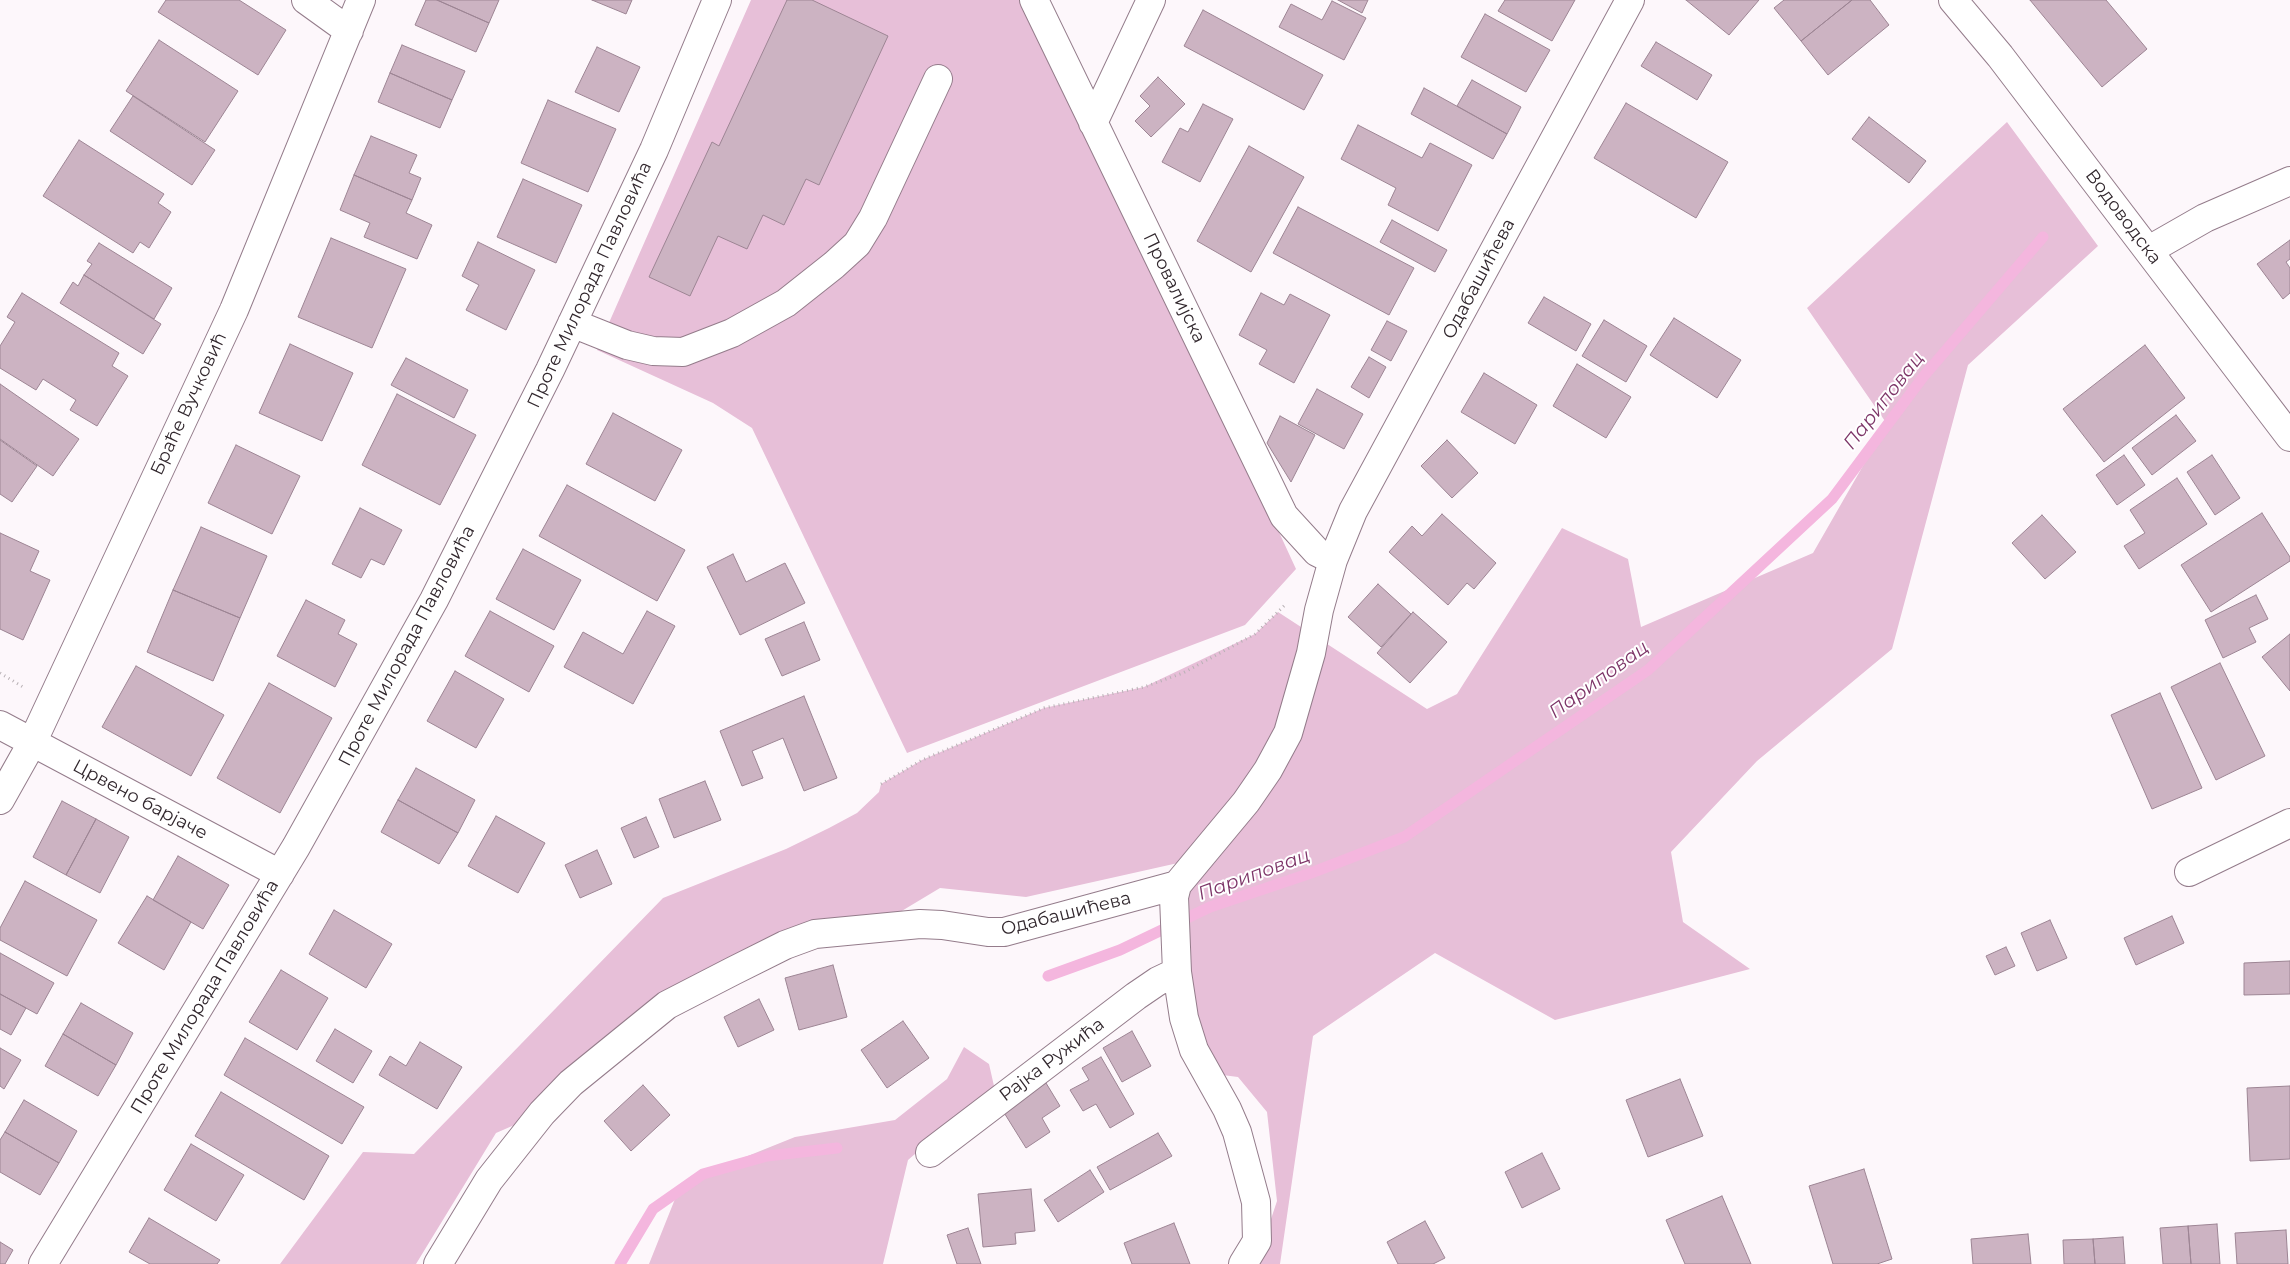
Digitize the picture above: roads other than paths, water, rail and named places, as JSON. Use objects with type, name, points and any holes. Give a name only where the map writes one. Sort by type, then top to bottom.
[{"type":"street","points":[[306,0],[349,31]]},
{"type":"street","name":"Браће Вучковић","points":[[0,800],[32,743],[234,310],[361,0]]},
{"type":"street","name":"Проте Милорада Павловића","points":[[43,1264],[280,874],[434,600],[572,323],[654,150],[718,0]]},
{"type":"street","name":"Провалијска","points":[[1034,0],[1284,516],[1317,552],[1333,560]]},
{"type":"street","points":[[1093,123],[1151,0]]},
{"type":"street","name":"Одабашићева","points":[[438,1263],[489,1180],[542,1113],[571,1083],[667,1005],[785,945],[814,934],[920,924],[942,925],[988,932],[1004,932],[1176,891],[1246,802],[1268,770],[1288,733],[1311,653],[1319,610],[1333,560],[1353,511],[1630,0]]},
{"type":"street","name":"Водоводска","points":[[1953,0],[2000,56],[2290,437]]},
{"type":"street","points":[[572,323],[627,345],[653,351],[683,352],[732,333],[786,303],[857,244],[873,218],[938,79]]},
{"type":"street","points":[[2149,250],[2205,218],[2290,181]]},
{"type":"street","name":"Црвено барјаче","points":[[0,725],[280,874]]},
{"type":"street","points":[[2189,872],[2290,823]]},
{"type":"street","points":[[1176,891],[1177,972],[1184,1018],[1194,1050],[1227,1109],[1237,1132],[1256,1202],[1257,1241],[1243,1264]]},
{"type":"street","name":"Рајка Ружића","points":[[930,1153],[1136,996],[1158,981],[1177,972]]},
{"type":"waterway","name":"Париповац","points":[[1048,976],[1120,950],[1210,907],[1311,873],[1404,837],[1648,670],[1832,499],[1923,377],[2043,237]]},
{"type":"waterway","name":"Париповац","points":[[620,1264],[653,1209],[703,1174],[767,1156],[837,1148]]}]
